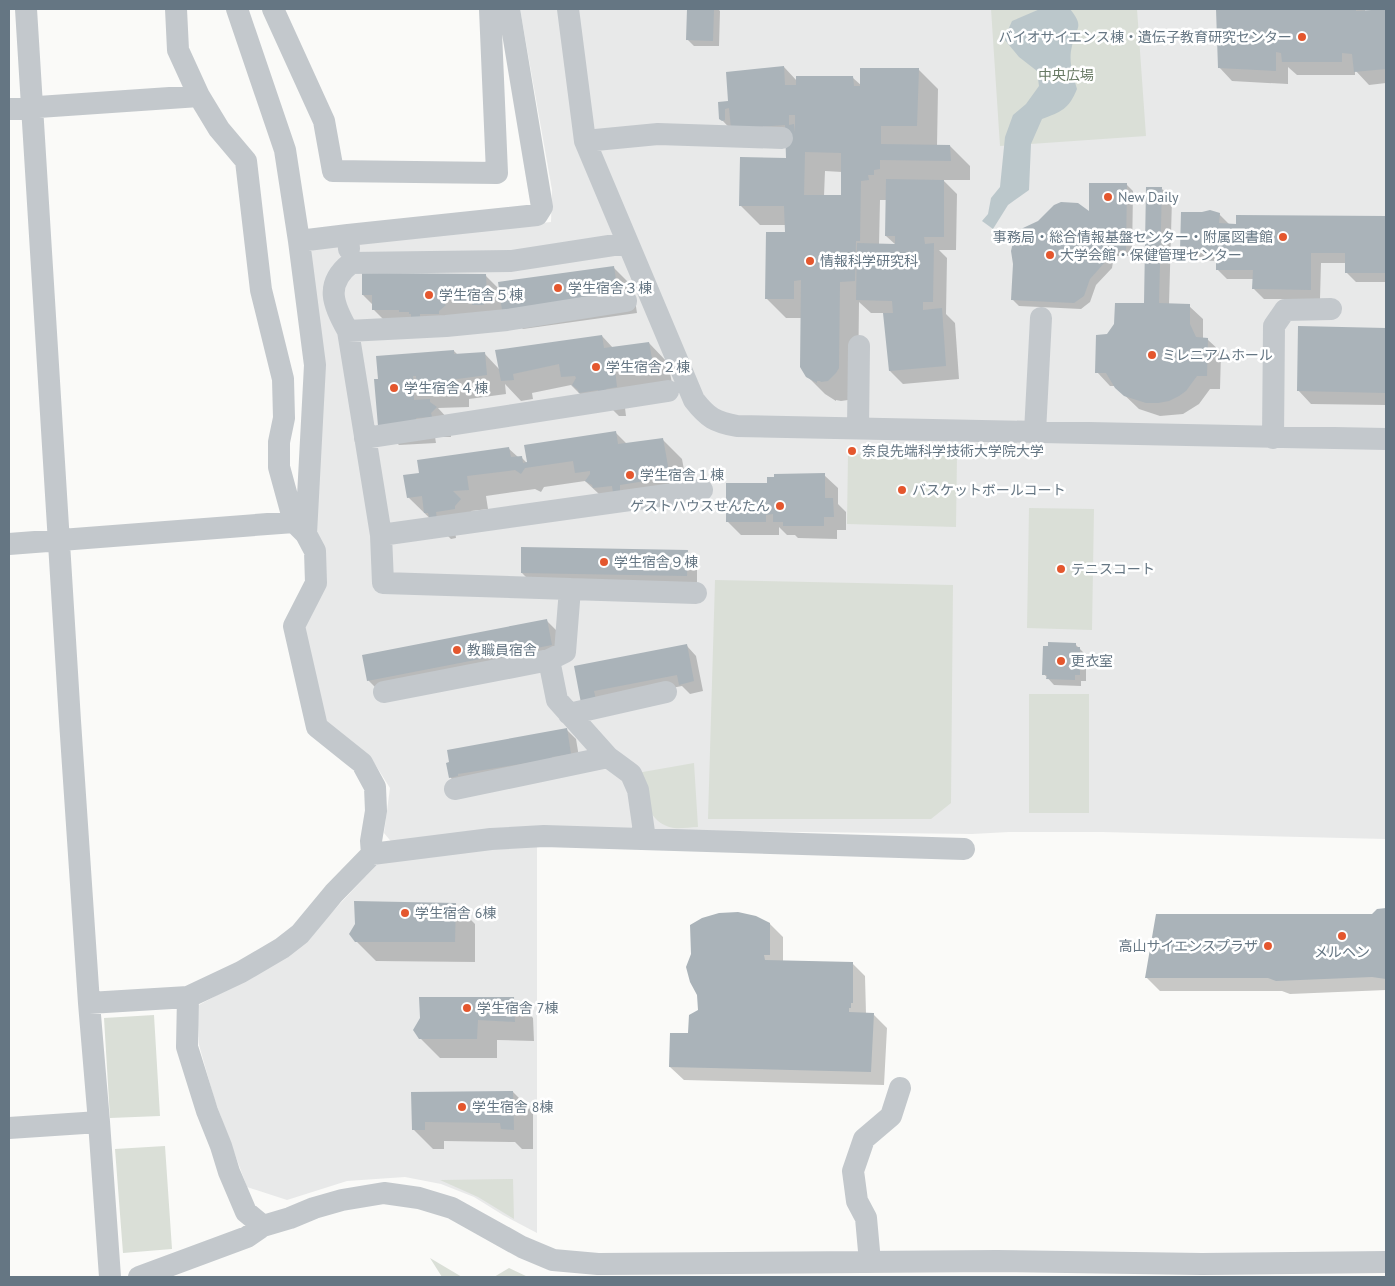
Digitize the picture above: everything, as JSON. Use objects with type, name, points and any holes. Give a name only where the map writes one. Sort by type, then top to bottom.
[{"type":"street","points":[[26,9],[88,1003],[110,1277]]},
{"type":"street","points":[[176,9],[178,50],[199,96],[219,129],[246,161],[262,290],[283,379],[284,418],[279,442],[279,467],[300,528],[315,551],[316,583],[294,626],[317,727],[362,763],[375,787],[376,811],[371,841],[372,854]]},
{"type":"street","points":[[237,9],[286,150],[315,365],[300,528]]},
{"type":"street","points":[[274,9],[324,121],[333,172],[497,173],[490,9]]},
{"type":"street","points":[[299,241],[348,234],[537,215],[542,207],[509,9]]},
{"type":"street","points":[[568,9],[585,141],[688,388],[694,400],[705,414],[719,423],[737,426],[1386,439]]},
{"type":"street","points":[[9,109],[199,96]]},
{"type":"street","points":[[585,141],[658,134],[782,138]]},
{"type":"street","points":[[348,234],[351,263]]},
{"type":"street","points":[[627,243],[511,261],[351,263],[342,270],[333,284],[338,313],[348,331],[381,535],[383,583],[696,593]]},
{"type":"street","points":[[348,331],[446,326],[507,320],[626,301]]},
{"type":"street","points":[[1273,438],[1274,326],[1285,310],[1331,309]]},
{"type":"street","points":[[1035,432],[1041,318]]},
{"type":"street","points":[[858,428],[859,346]]},
{"type":"street","points":[[365,438],[668,391]]},
{"type":"street","points":[[381,535],[702,490]]},
{"type":"street","points":[[9,544],[300,528]]},
{"type":"street","points":[[384,692],[549,660],[565,652],[570,589]]},
{"type":"street","points":[[549,660],[557,700],[608,758],[631,774],[638,790],[645,839]]},
{"type":"street","points":[[569,714],[666,692]]},
{"type":"street","points":[[455,789],[608,758]]},
{"type":"street","points":[[88,1003],[188,997],[241,972],[282,948],[300,934],[334,893],[372,854],[491,839],[544,836],[964,849]]},
{"type":"street","points":[[188,997],[187,1047],[207,1111],[246,1212],[263,1226]]},
{"type":"street","points":[[870,1262],[866,1218],[857,1201],[853,1171],[864,1139],[891,1116],[900,1088]]},
{"type":"street","points":[[9,1128],[99,1122]]},
{"type":"street","points":[[139,1277],[247,1237],[263,1226],[324,1205],[384,1193],[418,1198],[452,1208],[522,1247],[553,1260],[598,1264],[996,1261],[1202,1264],[1386,1262]]},
{"type":"shaded area","name":"奈良先端科学技術大学院大学","points":[[520,9],[1386,9],[1386,839],[1102,832],[972,834],[550,829],[394,845],[384,833],[390,788],[373,761],[322,718],[304,630],[316,538],[304,260],[315,247],[551,222],[552,190]]},
{"type":"shaded area","points":[[1040,9],[1070,9],[1075,15],[1078,27],[1072,46],[1071,57],[1077,89],[1071,101],[1064,109],[1042,119],[1031,144],[1029,190],[1008,205],[993,229],[982,221],[988,214],[991,198],[1000,187],[1005,137],[1013,115],[1026,104],[1039,86],[1037,71],[1019,57],[1004,39],[1012,21]]},
{"type":"shaded area","points":[[537,844],[537,1233],[474,1197],[441,1184],[405,1177],[347,1181],[287,1200],[247,1187],[214,1098],[199,1045],[197,1006],[267,968],[304,942],[382,859]]},
{"type":"green space","name":"中央広場","points":[[991,9],[1137,9],[1146,136],[1000,146]]},
{"type":"green space","name":"バスケットボールコート","points":[[848,454],[957,456],[956,527],[847,524]]},
{"type":"green space","name":"テニスコート","points":[[1029,508],[1094,509],[1092,630],[1027,628]]},
{"type":"green space","points":[[715,580],[953,585],[951,803],[931,819],[708,819]]},
{"type":"green space","points":[[1029,694],[1089,694],[1089,813],[1029,813]]},
{"type":"green space","points":[[694,763],[698,827],[674,828],[665,825],[658,821],[648,807],[637,773]]},
{"type":"green space","points":[[154,1015],[160,1116],[110,1118],[104,1018]]},
{"type":"green space","points":[[165,1146],[172,1249],[123,1253],[115,1149]]},
{"type":"green space","points":[[513,1179],[514,1219],[478,1197],[440,1180]]},
{"type":"green space","points":[[430,1258],[462,1277],[442,1277]]},
{"type":"green space","points":[[509,1268],[528,1277],[494,1277]]},
{"type":"building","points":[[687,9],[714,9],[713,41],[686,40]]},
{"type":"building","name":"バイオサイエンス棟・遺伝子教育研究センター","points":[[1216,9],[1356,9],[1356,11],[1386,9],[1386,69],[1354,72],[1352,54],[1342,53],[1342,62],[1282,62],[1281,53],[1276,52],[1276,71],[1218,68]]},
{"type":"building","name":"情報科学研究科","points":[[784,66],[785,85],[796,85],[796,76],[853,76],[854,86],[860,86],[860,68],[919,68],[917,126],[881,126],[881,144],[950,145],[951,161],[880,160],[880,169],[874,170],[874,175],[868,175],[869,180],[861,181],[860,241],[856,241],[855,281],[840,282],[839,368],[828,381],[817,381],[817,383],[806,377],[800,367],[801,280],[794,281],[794,299],[765,299],[766,232],[785,232],[784,206],[739,206],[740,157],[786,158],[785,125],[731,129],[729,108],[725,109],[725,120],[719,119],[718,102],[728,101],[726,72]],"holes":[[[789,115],[795,115],[795,133],[794,124],[789,125]],[[805,152],[841,153],[841,195],[804,195]]]},
{"type":"building","points":[[886,179],[944,180],[944,237],[924,237],[925,244],[934,243],[933,302],[923,302],[923,310],[942,308],[946,366],[889,371],[883,313],[893,313],[892,301],[856,300],[857,243],[895,244],[895,236],[885,236]]},
{"type":"building","name":"大学会館・保健管理センター","points":[[1089,183],[1127,183],[1126,250],[1108,250],[1106,261],[1090,279],[1084,296],[1074,303],[1011,300],[1013,264],[1011,251],[1014,238],[1023,228],[1038,221],[1054,205],[1061,202],[1078,203],[1089,211]]},
{"type":"building","name":"ミレニアムホール","points":[[1146,187],[1162,187],[1159,303],[1190,304],[1190,324],[1196,337],[1208,338],[1207,376],[1197,376],[1186,391],[1179,396],[1169,401],[1158,403],[1146,403],[1124,396],[1115,388],[1106,373],[1095,373],[1096,335],[1107,334],[1114,324],[1115,303],[1144,303]]},
{"type":"building","name":"事務局・総合情報基盤センター・附属図書館","points":[[1210,210],[1220,213],[1219,223],[1236,224],[1236,215],[1386,216],[1386,273],[1345,273],[1345,253],[1311,253],[1311,290],[1252,289],[1253,270],[1216,270],[1216,251],[1180,251],[1181,212]]},
{"type":"building","name":"学生宿舎３棟","points":[[614,266],[618,294],[502,310],[498,282]]},
{"type":"building","name":"学生宿舎５棟","points":[[362,273],[486,274],[487,298],[483,298],[484,305],[472,305],[472,299],[439,297],[439,300],[446,305],[439,311],[439,314],[420,314],[420,318],[411,318],[409,312],[372,310],[372,295],[362,295]]},
{"type":"building","points":[[1298,326],[1386,328],[1386,393],[1297,391]]},
{"type":"building","name":"学生宿舎２棟","points":[[602,335],[604,348],[649,342],[653,364],[615,369],[617,387],[606,389],[607,396],[598,397],[598,390],[579,393],[572,385],[576,378],[575,376],[561,377],[559,364],[513,374],[514,380],[501,381],[495,350]]},
{"type":"building","name":"学生宿舎４棟","points":[[454,350],[454,354],[485,352],[487,375],[450,380],[450,387],[417,389],[416,376],[413,376],[414,400],[430,399],[430,402],[437,407],[431,413],[432,417],[416,418],[417,424],[378,426],[374,379],[378,379],[376,356]]},
{"type":"building","name":"学生宿舎１棟","points":[[616,431],[618,444],[663,438],[670,477],[620,485],[620,492],[613,493],[612,486],[593,488],[592,485],[585,481],[590,471],[575,473],[573,461],[525,468],[521,474],[515,470],[467,476],[469,490],[453,491],[461,499],[455,506],[455,509],[436,512],[437,519],[430,520],[428,513],[424,513],[422,496],[407,498],[403,475],[419,473],[417,460],[509,447],[511,457],[522,456],[523,463],[527,462],[524,445]]},
{"type":"building","name":"ゲストハウスせんたん","points":[[825,473],[825,498],[833,498],[834,517],[824,517],[824,526],[783,526],[783,522],[773,522],[773,514],[766,515],[766,522],[726,522],[726,483],[767,483],[767,477],[774,477],[774,474]]},
{"type":"building","name":"学生宿舎９棟","points":[[521,547],[688,550],[687,576],[521,573]]},
{"type":"building","name":"教職員宿舎","points":[[547,619],[552,645],[367,681],[362,655]]},
{"type":"building","name":"更衣室","points":[[1048,642],[1076,643],[1076,647],[1080,647],[1080,675],[1075,675],[1075,680],[1046,679],[1047,675],[1042,675],[1043,646],[1048,646]]},
{"type":"building","name":"教職員宿舎","points":[[687,644],[694,681],[679,685],[677,675],[594,691],[596,700],[581,703],[574,666]]},
{"type":"building","points":[[567,728],[571,754],[552,757],[552,759],[458,774],[458,776],[449,778],[446,763],[449,762],[447,750]]},
{"type":"building","name":"学生宿舎 6棟","points":[[354,901],[456,903],[455,942],[355,942],[349,934],[355,924]]},
{"type":"building","name":"高山サイエンスプラザ","points":[[1386,908],[1386,979],[1372,977],[1276,981],[1268,978],[1145,978],[1156,914],[1372,914],[1377,909]]},
{"type":"building","points":[[738,912],[756,916],[770,923],[770,955],[764,955],[765,960],[853,962],[853,1003],[851,1003],[849,1012],[874,1013],[871,1072],[669,1067],[670,1033],[688,1033],[689,1015],[698,1010],[697,995],[690,982],[686,967],[691,954],[690,925],[702,918],[719,913]]},
{"type":"building","name":"学生宿舎 7棟","points":[[419,997],[514,997],[515,1022],[478,1020],[477,1039],[419,1039],[413,1030],[420,1018]]},
{"type":"building","name":"学生宿舎 8棟","points":[[513,1091],[514,1130],[501,1129],[500,1123],[425,1122],[425,1130],[412,1130],[411,1092]]},
{"type":"place","name":"バイオサイエンス棟・遺伝子教育研究センター","points":[[1302,37]]},
{"type":"place","name":"New Daily","points":[[1108,197]]},
{"type":"place","name":"事務局・総合情報基盤センター・附属図書館","points":[[1283,237]]},
{"type":"place","name":"大学会館・保健管理センター","points":[[1050,255]]},
{"type":"place","name":"情報科学研究科","points":[[810,261]]},
{"type":"place","name":"学生宿舎３棟","points":[[558,288]]},
{"type":"place","name":"学生宿舎５棟","points":[[429,295]]},
{"type":"place","name":"ミレニアムホール","points":[[1152,355]]},
{"type":"place","name":"学生宿舎２棟","points":[[596,367]]},
{"type":"place","name":"学生宿舎４棟","points":[[394,388]]},
{"type":"place","name":"奈良先端科学技術大学院大学","points":[[852,451]]},
{"type":"place","name":"学生宿舎１棟","points":[[630,475]]},
{"type":"place","name":"バスケットボールコート","points":[[902,490]]},
{"type":"place","name":"ゲストハウスせんたん","points":[[780,506]]},
{"type":"place","name":"学生宿舎９棟","points":[[604,562]]},
{"type":"place","name":"テニスコート","points":[[1061,569]]},
{"type":"place","name":"教職員宿舎","points":[[457,650]]},
{"type":"place","name":"更衣室","points":[[1061,661]]},
{"type":"place","name":"学生宿舎 6棟","points":[[405,913]]},
{"type":"place","name":"メルヘン","points":[[1342,936]]},
{"type":"place","name":"高山サイエンスプラザ","points":[[1268,946]]},
{"type":"place","name":"学生宿舎 7棟","points":[[467,1008]]},
{"type":"place","name":"学生宿舎 8棟","points":[[462,1107]]}]
